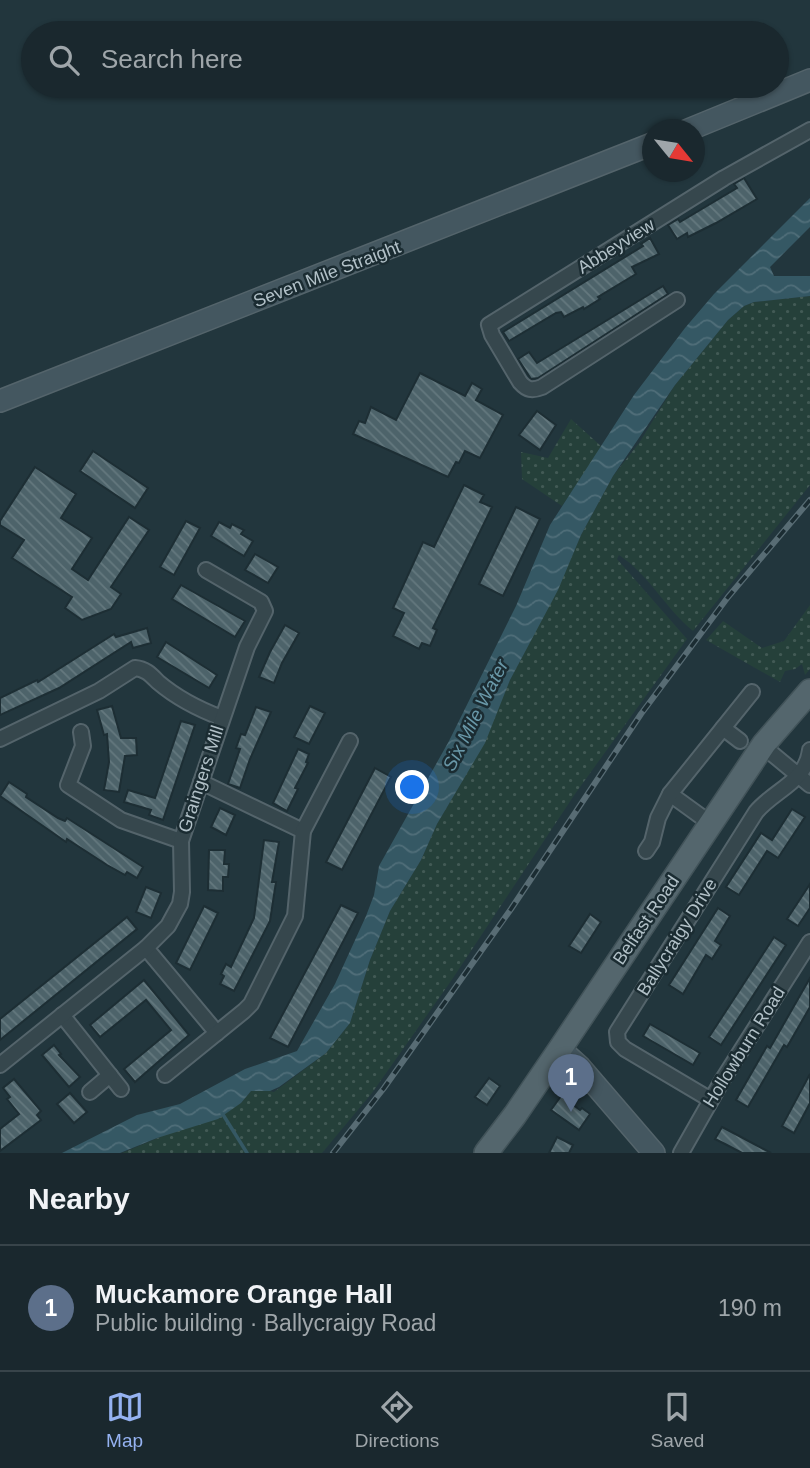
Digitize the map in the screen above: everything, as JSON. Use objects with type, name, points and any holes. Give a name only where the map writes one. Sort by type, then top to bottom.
[{"type":"main road","points":[[789,89],[810,80]]},
{"type":"main road","points":[[705,123],[766,98]]},
{"type":"main road","name":"Seven Mile Straight","points":[[0,401],[642,148]]},
{"type":"main road","name":"Belfast Road","points":[[486,1153],[560,1049],[764,744],[810,691]]},
{"type":"main road","points":[[560,1049],[580,1067],[654,1153]]},
{"type":"street","name":"Abbeyview","points":[[677,300],[542,387],[529,390],[520,382],[492,335],[489,325],[724,178],[810,130]]},
{"type":"street","points":[[206,570],[261,602],[265,608],[247,647],[222,718]]},
{"type":"street","name":"Graingers Mill","points":[[0,739],[99,691],[131,670],[145,670],[181,699],[222,718],[181,841],[121,820],[68,785],[83,746],[81,732]]},
{"type":"street","points":[[646,850],[661,836],[658,818],[670,794],[752,692]]},
{"type":"street","points":[[723,728],[740,741]]},
{"type":"street","points":[[165,1075],[251,1004],[292,924],[297,905],[303,831],[350,741]]},
{"type":"street","points":[[764,744],[810,785]]},
{"type":"street","name":"Ballycraigy Drive","points":[[711,1100],[623,1048],[617,1040],[617,1032],[756,812],[766,801],[787,788],[805,765],[810,750]]},
{"type":"street","points":[[201,782],[303,831]]},
{"type":"street","points":[[670,794],[710,823]]},
{"type":"street","points":[[0,1065],[146,948],[168,926],[180,904],[182,892],[181,841]]},
{"type":"street","name":"Hollowburn Road","points":[[681,1153],[711,1100],[810,943]]},
{"type":"street","points":[[146,948],[217,1033]]},
{"type":"street","points":[[62,1015],[121,1089]]},
{"type":"street","points":[[90,1092],[110,1075]]},
{"type":"green space","points":[[810,296],[810,485],[693,631],[639,572],[619,555],[617,559],[687,639],[575,794],[451,981],[372,1093],[322,1153],[122,1153],[241,1103],[251,1091],[260,1089],[274,1092],[326,1053],[350,1023],[370,960],[390,911],[421,860],[437,824],[476,757],[510,680],[613,476],[639,443],[675,385],[728,320],[744,306],[754,302]]},
{"type":"green space","points":[[571,419],[602,447],[562,506],[522,479],[521,452],[548,458]]},
{"type":"green space","points":[[810,605],[810,669],[805,675],[802,664],[785,671],[780,682],[706,640],[723,621],[762,648],[784,641]]},
{"type":"water","name":"Six Mile Water","points":[[810,198],[810,227],[770,267],[774,276],[810,276],[810,296],[754,302],[744,306],[728,320],[675,385],[613,476],[581,535],[558,590],[510,680],[485,743],[390,911],[370,960],[350,1023],[326,1053],[279,1087],[270,1091],[251,1091],[241,1103],[218,1119],[120,1153],[62,1153],[137,1115],[180,1104],[245,1069],[297,1051],[335,984],[366,916],[374,895],[379,866],[449,741],[516,606],[550,525],[634,395],[685,328],[714,294]]},
{"type":"building","points":[[744,178],[757,199],[688,237],[687,233],[677,239],[668,225],[678,219],[680,222],[737,188],[734,184]]},
{"type":"building","points":[[650,238],[659,254],[632,267],[636,274],[598,297],[600,299],[584,309],[583,307],[564,317],[561,312],[556,313],[509,341],[503,332],[643,246],[641,244]]},
{"type":"building","points":[[663,286],[668,294],[538,378],[531,379],[518,359],[529,352],[537,363]]},
{"type":"building","points":[[420,373],[465,396],[472,383],[482,389],[476,400],[503,415],[480,458],[465,451],[448,477],[353,434],[359,421],[365,423],[371,407],[396,420]]},
{"type":"building","points":[[537,411],[556,425],[540,450],[519,435]]},
{"type":"building","points":[[93,451],[148,488],[135,508],[80,471]]},
{"type":"building","points":[[35,467],[76,494],[61,518],[92,538],[72,569],[88,580],[129,517],[149,530],[111,587],[121,594],[111,609],[82,620],[65,608],[72,597],[12,558],[24,540],[0,525],[0,521]]},
{"type":"building","points":[[464,485],[484,495],[480,502],[492,507],[433,628],[437,630],[430,646],[422,643],[419,649],[393,636],[404,613],[393,608],[423,542],[434,547]]},
{"type":"building","points":[[516,507],[540,519],[503,596],[479,584]]},
{"type":"building","points":[[186,521],[200,528],[174,575],[160,567]]},
{"type":"building","points":[[219,522],[230,528],[232,524],[244,530],[241,534],[253,541],[244,556],[211,536]]},
{"type":"building","points":[[255,554],[278,567],[268,583],[245,570]]},
{"type":"building","points":[[181,585],[245,621],[235,637],[172,599]]},
{"type":"building","points":[[285,625],[299,633],[274,683],[259,677]]},
{"type":"building","points":[[147,628],[151,643],[133,648],[131,642],[59,688],[0,715],[0,698],[37,680],[38,682],[114,634],[116,637]]},
{"type":"building","points":[[166,642],[217,675],[209,688],[157,657]]},
{"type":"building","points":[[112,706],[121,738],[136,738],[137,755],[125,756],[119,792],[104,790],[109,762],[107,734],[104,735],[97,710]]},
{"type":"building","points":[[310,706],[325,713],[309,744],[294,737]]},
{"type":"building","points":[[256,707],[271,712],[240,788],[228,784],[240,749],[236,748],[241,734],[245,735]]},
{"type":"building","points":[[181,721],[195,725],[163,820],[149,815],[151,810],[124,802],[128,790],[155,798]]},
{"type":"building","points":[[298,749],[309,754],[308,763],[287,811],[273,803]]},
{"type":"building","points":[[375,768],[391,777],[342,870],[326,862]]},
{"type":"building","points":[[9,782],[58,818],[65,821],[67,818],[143,867],[137,878],[107,865],[67,839],[66,842],[0,796]]},
{"type":"building","points":[[220,808],[235,815],[226,835],[211,827]]},
{"type":"building","points":[[792,809],[805,817],[778,858],[767,851],[739,895],[726,887],[761,833],[772,840]]},
{"type":"building","points":[[264,840],[279,842],[272,882],[276,882],[270,921],[234,991],[220,984],[224,976],[221,974],[226,964],[231,967],[254,918]]},
{"type":"building","points":[[209,850],[225,850],[224,864],[229,864],[228,877],[223,877],[223,891],[208,890]]},
{"type":"building","points":[[810,884],[810,908],[798,926],[787,919]]},
{"type":"building","points":[[146,887],[161,893],[151,918],[136,912]]},
{"type":"building","points":[[341,905],[358,913],[288,1047],[270,1038]]},
{"type":"building","points":[[204,906],[218,913],[190,970],[176,963]]},
{"type":"building","points":[[718,908],[730,916],[715,941],[721,945],[712,959],[706,955],[683,994],[669,985]]},
{"type":"building","points":[[590,914],[601,922],[581,953],[569,946]]},
{"type":"building","points":[[127,917],[137,929],[0,1040],[0,1019]]},
{"type":"building","points":[[774,937],[786,945],[721,1045],[709,1037]]},
{"type":"building","points":[[810,978],[810,1007],[748,1107],[736,1100],[767,1046],[770,1048]]},
{"type":"building","points":[[144,980],[189,1035],[135,1082],[124,1069],[171,1030],[146,1000],[100,1037],[90,1025]]},
{"type":"building","points":[[650,1024],[700,1053],[693,1065],[643,1036]]},
{"type":"building","points":[[54,1045],[61,1054],[59,1055],[80,1077],[69,1087],[42,1055]]},
{"type":"building","points":[[810,1074],[810,1103],[794,1133],[782,1126]]},
{"type":"building","points":[[489,1078],[500,1086],[487,1105],[475,1097]]},
{"type":"building","points":[[14,1079],[41,1111],[37,1115],[41,1120],[0,1151],[0,1129],[19,1114],[7,1099],[10,1097],[3,1088]]},
{"type":"building","points":[[70,1093],[87,1112],[74,1123],[57,1104]]},
{"type":"building","points":[[561,1096],[590,1114],[579,1130],[551,1110]]},
{"type":"building","points":[[722,1127],[771,1153],[742,1153],[715,1139]]},
{"type":"building","points":[[557,1137],[573,1145],[569,1153],[549,1153]]},
{"type":"waterway","points":[[222,1113],[247,1153]]},
{"type":"railway","points":[[333,1153],[384,1088],[511,909],[641,714],[728,597],[810,500]]},
{"type":"place","name":"Muckamore Orange Hall","points":[[571,1112]]}]
